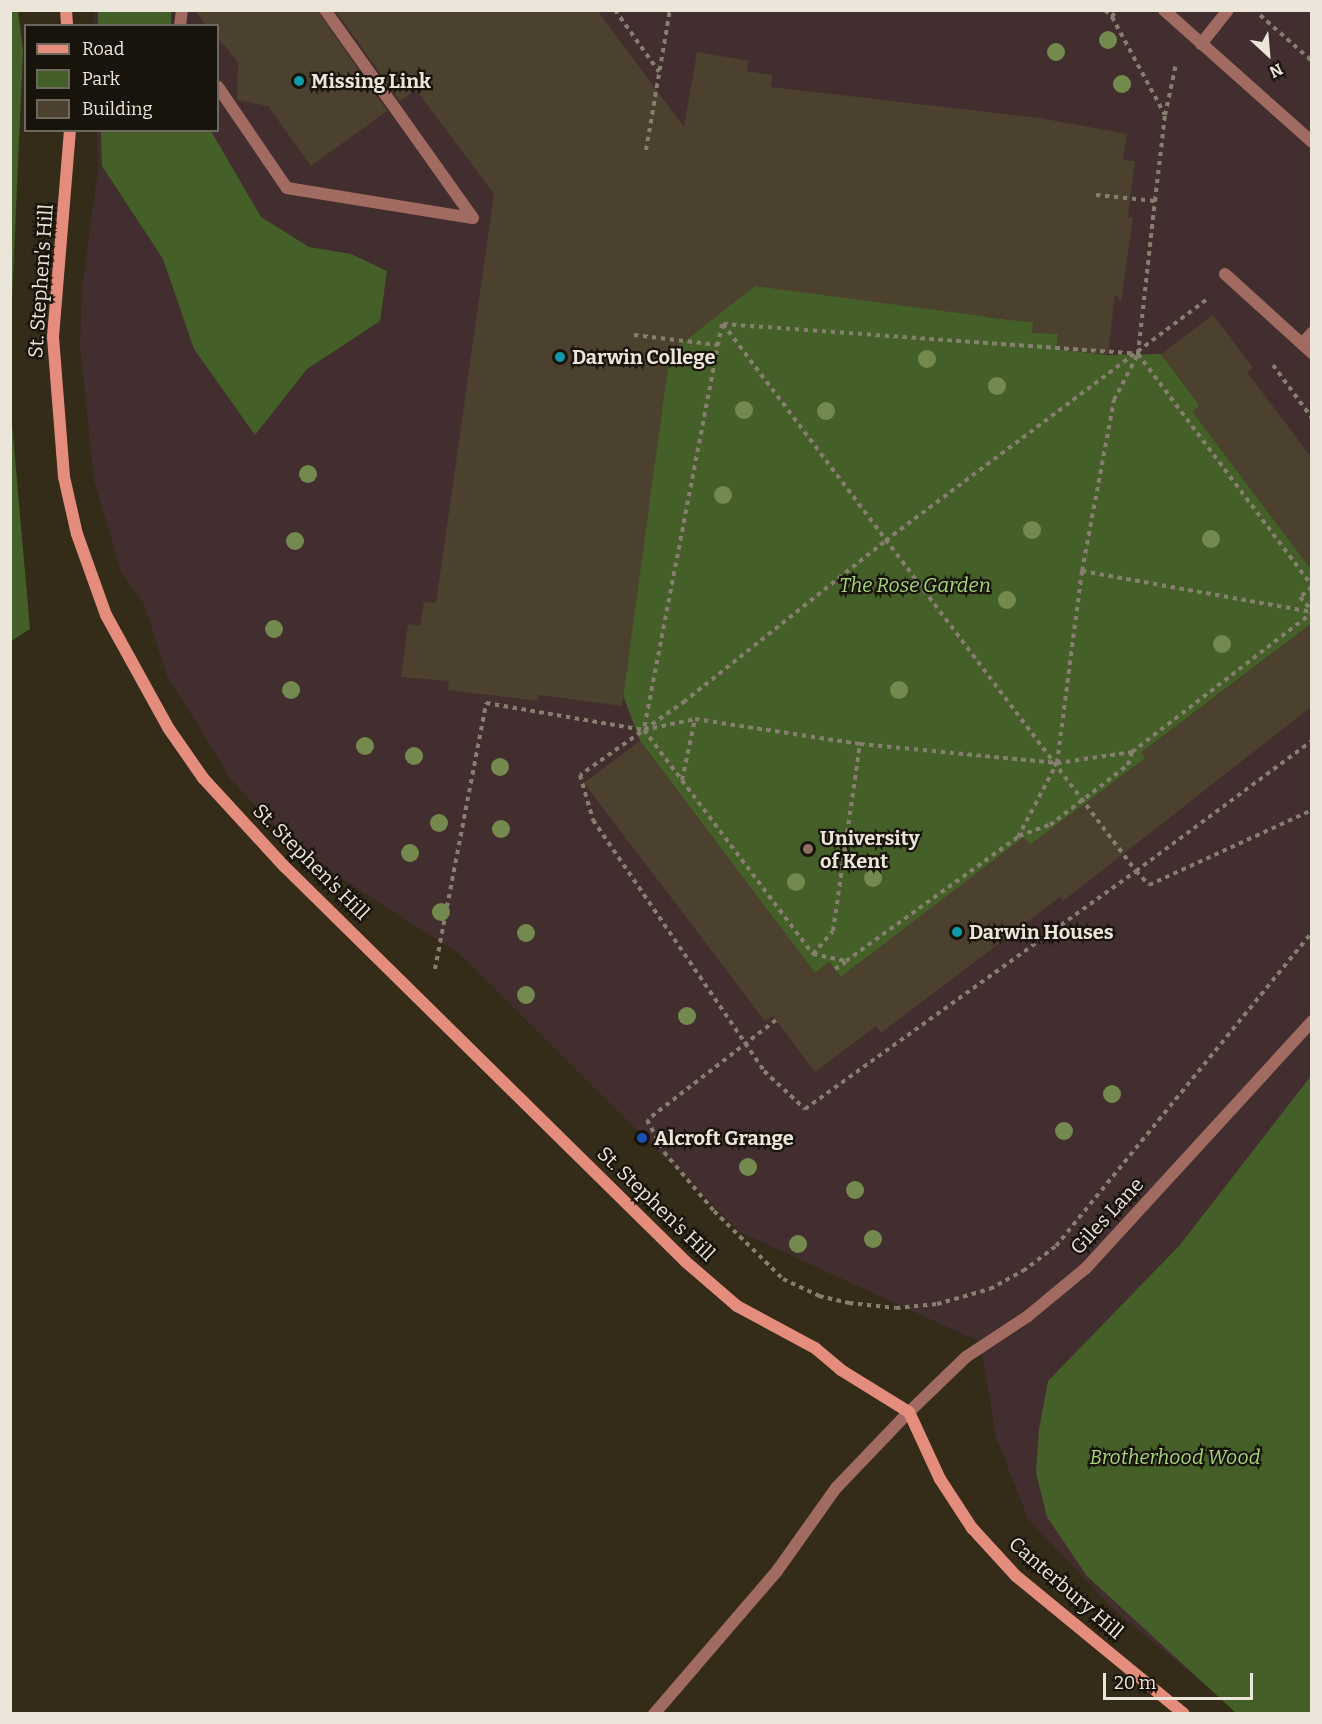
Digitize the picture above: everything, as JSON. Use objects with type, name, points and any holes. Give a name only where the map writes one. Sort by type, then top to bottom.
[{"type":"street","points":[[219,88],[287,188],[473,218],[325,10]]},
{"type":"street","points":[[1164,10],[1311,142]]},
{"type":"street","points":[[1201,44],[1228,10]]},
{"type":"street","name":"St. Stephen's Hill","points":[[70,132],[53,337],[56,406],[64,477],[77,534],[106,615],[135,671],[203,778],[284,866],[428,1005],[686,1262],[737,1306],[815,1348],[841,1370],[909,1412]]},
{"type":"street","points":[[1225,274],[1307,348],[1311,333]]},
{"type":"street","name":"Giles Lane","points":[[654,1713],[777,1571],[836,1488],[966,1357],[1028,1316],[1086,1268],[1311,1021]]},
{"type":"street","name":"Canterbury Hill","points":[[909,1412],[940,1479],[972,1528],[1001,1560],[1184,1713]]},
{"type":"path","points":[[615,10],[659,72]]},
{"type":"path","points":[[646,150],[670,10]]},
{"type":"path","points":[[1105,10],[1112,16],[1165,115]]},
{"type":"path","points":[[1112,16],[1116,10]]},
{"type":"path","points":[[1255,10],[1311,61]]},
{"type":"path","points":[[1018,837],[1057,763],[1082,571],[1114,400],[1138,354],[1165,115],[1183,27]]},
{"type":"path","points":[[1096,195],[1155,201]]},
{"type":"path","points":[[1210,297],[1138,354],[884,542],[644,730],[579,775],[593,820],[764,1071],[805,1109],[1136,871],[1311,741]]},
{"type":"path","points":[[722,324],[1138,354],[1311,587],[1300,597],[1311,612]]},
{"type":"path","points":[[722,324],[644,730],[813,954],[846,961]]},
{"type":"path","points":[[722,324],[884,542],[1149,885],[1311,810]]},
{"type":"path","points":[[634,335],[718,345]]},
{"type":"path","points":[[1082,571],[1311,612]]},
{"type":"path","points":[[428,1005],[486,703],[644,730],[695,719],[860,744],[1057,763],[1132,752],[1311,612]]},
{"type":"path","points":[[681,780],[695,719]]},
{"type":"path","points":[[813,954],[833,931],[860,744]]},
{"type":"path","points":[[835,969],[1018,837],[1050,825],[1128,765],[1132,752]]},
{"type":"path","points":[[776,1020],[647,1120],[664,1152],[714,1211],[783,1279],[819,1296],[849,1303],[896,1308],[937,1304],[990,1289],[1023,1271],[1056,1246],[1311,932]]},
{"type":"shaded area","name":"University of Kent","points":[[94,11],[1311,11],[1311,1713],[1239,1713],[1115,1611],[1028,1519],[996,1437],[980,1342],[740,1232],[458,953],[341,878],[268,820],[230,778],[167,675],[143,602],[121,572],[94,480],[80,345],[82,290],[98,168],[97,132],[219,132],[219,24],[94,24]]},
{"type":"green space","points":[[10,11],[18,11],[23,50],[11,323]]},
{"type":"green space","points":[[98,11],[171,11],[171,24],[98,24]]},
{"type":"green space","points":[[101,132],[212,132],[261,217],[309,247],[351,254],[387,271],[380,321],[307,369],[255,435],[194,349],[163,259],[102,166]]},
{"type":"green space","name":"The Rose Garden","points":[[747,244],[899,296],[899,305],[987,308],[987,317],[1011,320],[1038,297],[1032,332],[1058,334],[1057,349],[1108,355],[1161,354],[1200,406],[1193,412],[1311,569],[1311,624],[1142,752],[1146,758],[1030,845],[1024,838],[841,977],[829,962],[815,973],[640,741],[623,695],[643,356]]},
{"type":"green space","points":[[10,401],[30,629],[11,641],[10,641]]},
{"type":"green space","name":"Brotherhood Wood","points":[[1311,1076],[1311,1713],[1236,1713],[1087,1576],[1047,1517],[1036,1473],[1039,1429],[1048,1381],[1179,1246]]},
{"type":"building","name":"Missing Link","points":[[194,10],[317,10],[387,111],[311,166],[268,106],[237,100],[238,62],[219,39],[219,24],[205,24]]},
{"type":"building","name":"Darwin College","points":[[335,10],[597,10],[684,127],[697,52],[749,61],[747,71],[772,75],[771,87],[1040,118],[1127,134],[1123,160],[1135,161],[1128,217],[1133,218],[1121,302],[1115,294],[1108,355],[1056,349],[1058,334],[1032,333],[1034,323],[755,286],[670,353],[622,706],[539,695],[538,701],[447,690],[449,681],[401,677],[408,624],[420,626],[424,602],[436,603],[494,194],[416,90],[400,101]]},
{"type":"building","points":[[1213,315],[1253,368],[1247,372],[1311,457],[1311,569],[1192,411],[1200,406],[1161,354]]},
{"type":"building","name":"Darwin Houses","points":[[1311,624],[1311,707],[1063,901],[1060,897],[881,1033],[876,1026],[815,1072],[773,1016],[765,1021],[584,783],[640,741],[815,973],[829,962],[841,977],[1024,837],[1030,845],[1146,758],[1141,753]]},
{"type":"place","name":"Missing Link","points":[[299,81]]},
{"type":"place","name":"Darwin College","points":[[560,357]]},
{"type":"place","name":"University of Kent","points":[[808,849]]},
{"type":"place","name":"Darwin Houses","points":[[957,932]]},
{"type":"place","name":"Alcroft Grange","points":[[642,1138]]}]
